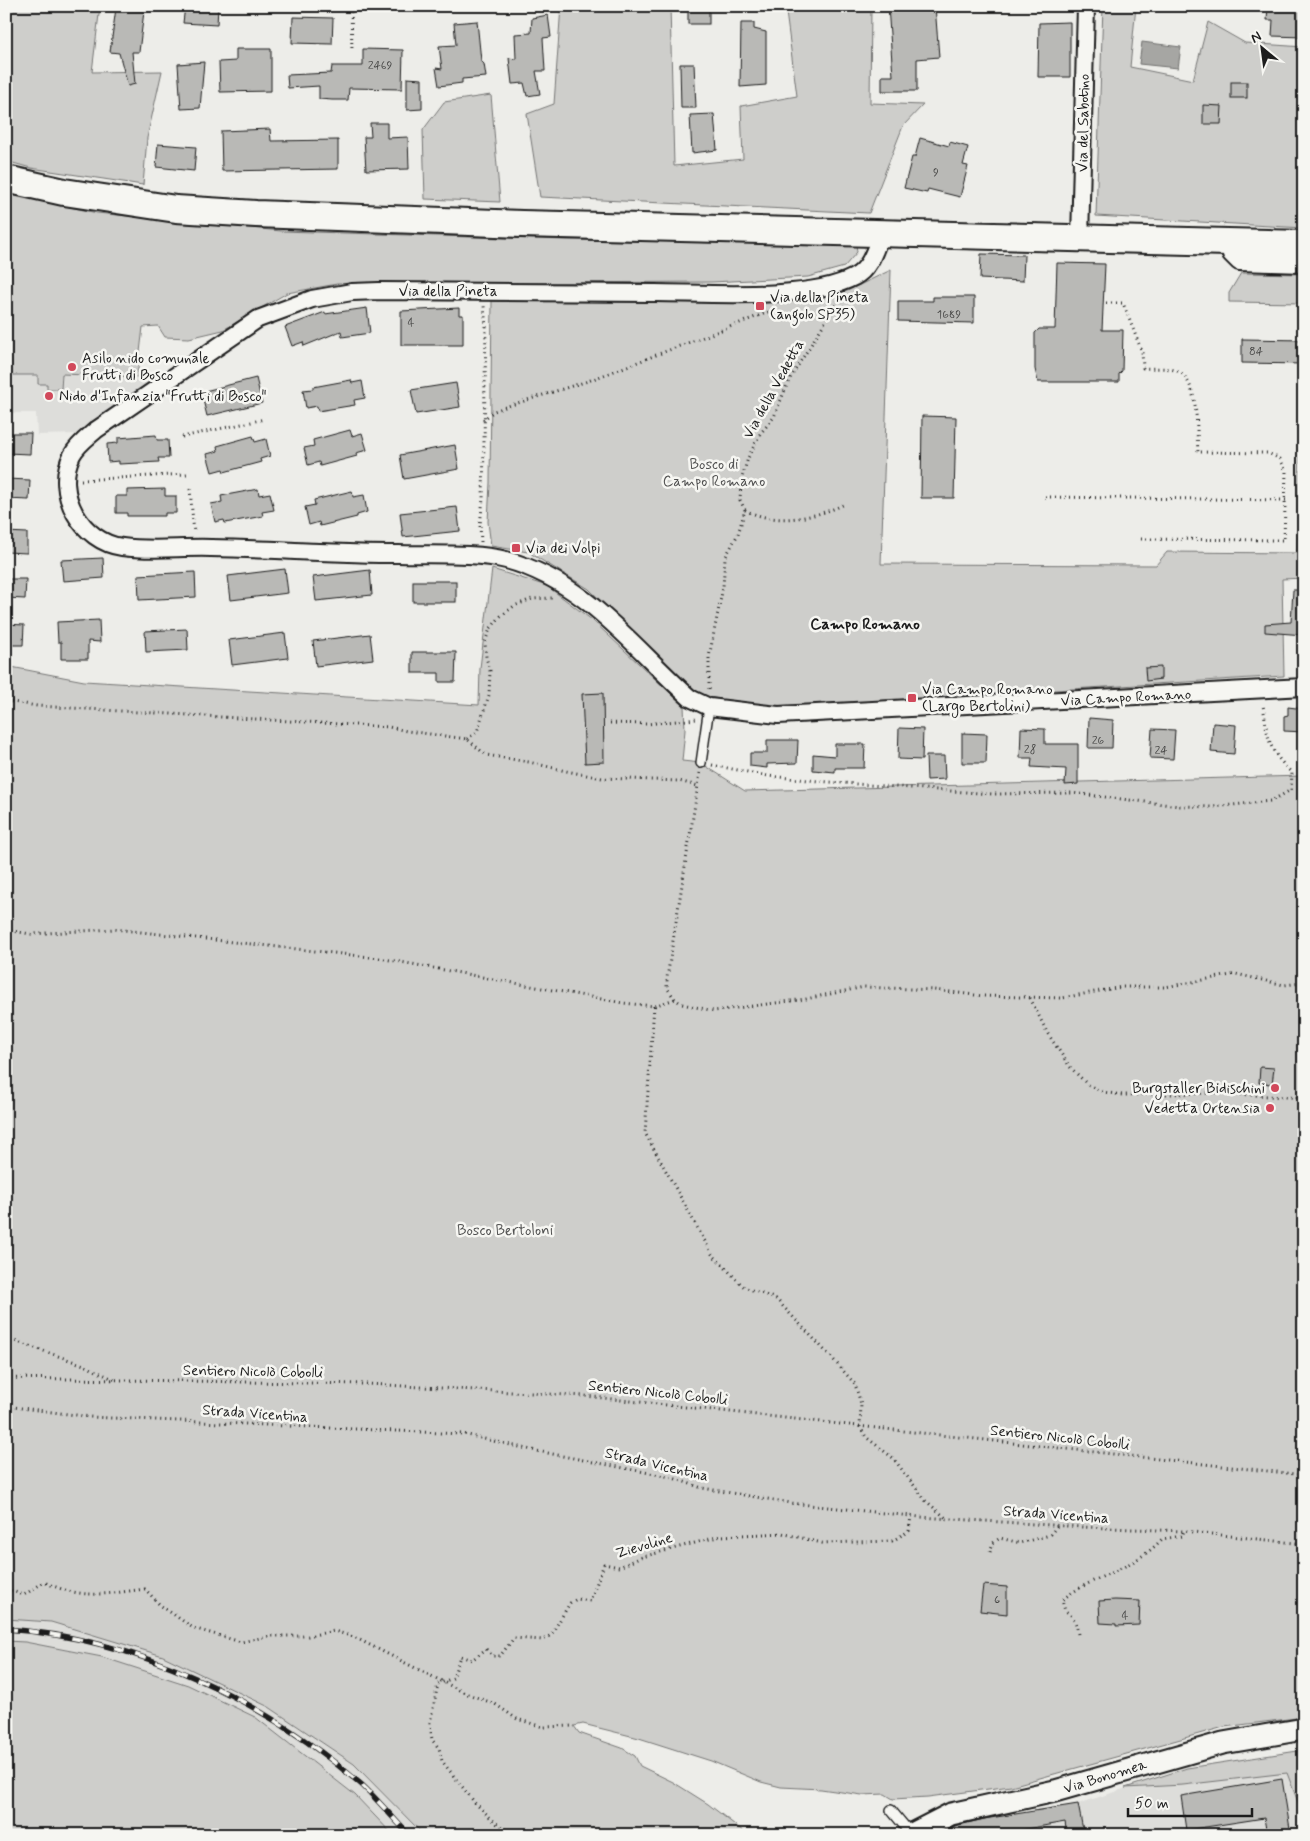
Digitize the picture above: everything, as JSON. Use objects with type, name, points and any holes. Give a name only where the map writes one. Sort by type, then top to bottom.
[{"type":"main road","points":[[6,179],[64,192],[176,209],[256,214],[881,234],[1304,244]]},
{"type":"street","name":"Via del Sabotino","points":[[1080,239],[1086,6]]},
{"type":"street","name":"Via della Pineta","points":[[67,486],[72,455],[96,430],[231,336],[274,312],[312,299],[352,292],[752,293],[792,291],[840,284],[856,276],[867,266],[881,234]]},
{"type":"street","points":[[1229,243],[1231,254],[1239,262],[1304,264]]},
{"type":"street","points":[[67,486],[79,522],[99,539],[121,547],[484,557],[504,559],[530,568],[554,578],[611,621],[690,698],[708,713]]},
{"type":"street","name":"Via Campo Romano","points":[[708,713],[778,715],[1304,687]]},
{"type":"street","name":"Via Bonomea","points":[[911,1834],[929,1823],[958,1812],[1055,1791],[1223,1743],[1304,1729]]},
{"type":"lane","points":[[701,763],[708,713]]},
{"type":"lane","points":[[891,1810],[911,1834]]},
{"type":"path","points":[[351,7],[352,52]]},
{"type":"path","name":"Via della Vedetta","points":[[708,713],[709,657],[723,587],[725,558],[738,534],[745,510],[740,500],[740,480],[760,434],[774,417],[789,380],[832,312],[840,295],[840,284]]},
{"type":"path","points":[[483,291],[486,327],[483,420],[484,475],[480,525],[484,557]]},
{"type":"path","points":[[483,420],[494,411],[588,381],[759,317],[787,302],[792,291]]},
{"type":"path","points":[[1106,302],[1123,303],[1142,352],[1143,368],[1175,370],[1185,376],[1192,387],[1198,452],[1268,453],[1280,459],[1286,471],[1284,540],[1140,539]]},
{"type":"path","points":[[182,437],[265,419]]},
{"type":"path","points":[[67,486],[187,474]]},
{"type":"path","points":[[190,489],[196,548]]},
{"type":"path","points":[[1045,496],[1286,500]]},
{"type":"path","points":[[745,510],[754,515],[811,517],[845,504]]},
{"type":"path","points":[[467,738],[477,732],[489,695],[490,671],[486,657],[485,642],[490,630],[501,616],[514,606],[532,599],[556,598],[575,592]]},
{"type":"path","points":[[1262,689],[1268,743],[1279,760],[1292,773],[1291,790],[1271,801],[1213,807],[1179,806],[1072,793],[992,794],[768,776],[701,763],[667,988],[675,999],[682,1004],[714,1011],[806,999],[864,987],[934,990],[983,996],[1062,998],[1122,987],[1165,987],[1236,974],[1284,985],[1304,983]]},
{"type":"path","points":[[6,701],[37,706],[371,724],[467,738],[486,755],[602,778],[648,778],[679,781],[698,786]]},
{"type":"path","points":[[610,723],[647,724],[708,713]]},
{"type":"path","points":[[6,930],[31,934],[114,930],[379,958],[580,997],[654,1006],[675,999]]},
{"type":"path","points":[[1030,998],[1048,1034],[1070,1067],[1088,1085],[1103,1092],[1122,1095],[1215,1093],[1304,1098]]},
{"type":"path","points":[[654,1006],[645,1133],[712,1254],[744,1287],[776,1299],[855,1384],[861,1404],[860,1427],[866,1437],[893,1458],[926,1501],[946,1518]]},
{"type":"path","points":[[6,1338],[84,1365],[117,1382]]},
{"type":"path","name":"Sentiero Nicolò Cobolli","points":[[6,1378],[117,1382],[367,1384],[585,1396],[1304,1476]]},
{"type":"path","name":"Strada Vicentina","points":[[6,1406],[91,1416],[463,1434],[670,1477],[702,1488],[791,1503],[911,1516],[1058,1526],[1184,1531],[1304,1544]]},
{"type":"path","name":"Zievoline","points":[[514,1835],[496,1823],[475,1803],[442,1761],[439,1748],[432,1740],[430,1723],[438,1684],[453,1678],[460,1656],[472,1660],[486,1649],[493,1656],[500,1656],[514,1638],[543,1640],[551,1636],[570,1603],[577,1600],[590,1601],[604,1564],[619,1567],[661,1551],[721,1536],[782,1533],[822,1543],[892,1541],[909,1531],[911,1516]]},
{"type":"path","points":[[990,1552],[993,1544],[1000,1538],[1020,1543],[1050,1535],[1058,1526]]},
{"type":"path","points":[[1078,1634],[1075,1622],[1071,1614],[1065,1611],[1062,1600],[1083,1585],[1132,1564],[1152,1550],[1162,1539],[1182,1536],[1184,1531]]},
{"type":"path","points":[[6,1589],[24,1595],[44,1582],[66,1592],[90,1595],[145,1589],[160,1605],[193,1628],[241,1642],[270,1636],[308,1636],[334,1631],[354,1637],[444,1682],[495,1704],[517,1719],[543,1727],[574,1726]]},
{"type":"shaded area","points":[[1142,42],[1181,47],[1178,68],[1139,64]]},
{"type":"shaded area","name":"Asilo nido comunale Frutti di Bosco","points":[[141,345],[137,377],[148,383],[80,434],[37,435],[36,413],[6,413],[6,357]]},
{"type":"shaded area","points":[[6,1619],[51,1622],[163,1656],[269,1707],[354,1764],[424,1835],[393,1835],[355,1795],[255,1717],[188,1685],[102,1657],[25,1642],[6,1641]]},
{"type":"shaded area","points":[[1304,1750],[1304,1835],[936,1835],[945,1828],[969,1818],[970,1822],[1078,1804],[1187,1768]]},
{"type":"green space","points":[[6,6],[100,6],[92,72],[162,71],[147,138],[143,185],[31,168],[6,161]]},
{"type":"green space","points":[[561,6],[670,6],[674,166],[743,159],[741,106],[797,96],[786,12],[831,10],[831,6],[871,6],[870,103],[923,105],[903,126],[869,213],[540,197],[527,114],[554,104]]},
{"type":"green space","points":[[1103,6],[1136,6],[1130,67],[1193,80],[1208,22],[1245,43],[1304,47],[1304,228],[1096,216]]},
{"type":"green space","points":[[491,95],[500,202],[425,199],[423,130],[444,102]]},
{"type":"green space","points":[[6,193],[97,213],[281,231],[566,240],[856,244],[857,252],[844,267],[808,277],[712,282],[337,284],[287,293],[223,330],[189,338],[165,337],[158,326],[143,327],[137,377],[62,374],[61,389],[47,389],[47,384],[38,384],[38,375],[6,375]]},
{"type":"green space","name":"Bosco di Campo Romano","points":[[891,270],[881,564],[1156,565],[1167,552],[1297,553],[1301,407],[1304,407],[1304,578],[1282,579],[1284,676],[778,707],[750,705],[704,696],[681,680],[589,589],[528,552],[491,546],[488,522],[492,301],[742,303],[799,301],[847,291]]},
{"type":"green space","points":[[1241,273],[1304,274],[1304,303],[1229,302],[1229,293]]},
{"type":"green space","name":"Bosco Bertoloni","points":[[492,569],[547,586],[592,620],[684,706],[685,730],[682,761],[701,763],[745,791],[1304,776],[1304,1717],[1224,1727],[1011,1786],[928,1797],[893,1799],[885,1794],[862,1795],[821,1789],[781,1787],[761,1782],[711,1761],[639,1738],[583,1724],[574,1726],[579,1733],[622,1748],[635,1756],[640,1766],[673,1782],[708,1804],[748,1835],[424,1835],[354,1764],[269,1707],[163,1656],[51,1622],[6,1619],[6,666],[84,681],[479,705],[480,668]]},
{"type":"green space","points":[[6,1641],[25,1642],[102,1657],[188,1685],[255,1717],[355,1795],[393,1835],[6,1835]]},
{"type":"green space","points":[[1304,1750],[1304,1811],[1301,1810],[1287,1773],[1183,1785],[1125,1788],[1187,1768]]},
{"type":"building","points":[[185,6],[218,6],[217,25],[183,23]]},
{"type":"building","points":[[688,6],[709,6],[709,24],[688,24]]},
{"type":"building","points":[[888,6],[935,6],[939,57],[917,59],[917,91],[882,91],[882,76],[893,76]]},
{"type":"building","points":[[1268,6],[1304,6],[1304,37],[1272,36],[1273,20],[1267,20]]},
{"type":"building","points":[[116,8],[144,11],[139,52],[132,52],[135,84],[128,86],[119,53],[110,52]]},
{"type":"building","points":[[548,15],[551,37],[543,38],[545,71],[536,71],[540,94],[527,96],[524,83],[512,84],[509,58],[516,59],[515,34],[531,33],[532,18]]},
{"type":"building","points":[[293,17],[333,18],[332,44],[292,43]]},
{"type":"building","points":[[477,21],[481,61],[484,64],[486,77],[462,79],[462,83],[439,86],[436,68],[442,69],[439,46],[456,45],[454,23]]},
{"type":"building","points":[[1070,22],[1070,77],[1038,77],[1039,23]]},
{"type":"building","points":[[741,23],[754,23],[754,29],[766,32],[766,85],[740,87]]},
{"type":"building","points":[[236,49],[271,49],[271,91],[220,92],[219,62],[236,61]]},
{"type":"building","points":[[363,49],[403,50],[402,89],[349,88],[348,100],[332,100],[319,99],[319,86],[288,88],[287,75],[331,73],[332,66],[363,66]]},
{"type":"building","points":[[204,62],[200,108],[181,109],[178,64]]},
{"type":"building","points":[[680,64],[694,64],[696,108],[681,108]]},
{"type":"building","points":[[407,78],[422,79],[422,109],[407,110]]},
{"type":"building","points":[[1231,82],[1247,82],[1247,98],[1231,98]]},
{"type":"building","points":[[1203,105],[1222,106],[1221,124],[1203,124]]},
{"type":"building","points":[[714,114],[717,150],[692,153],[690,115]]},
{"type":"building","points":[[370,123],[387,123],[387,138],[408,137],[409,169],[366,170],[364,137],[371,137]]},
{"type":"building","points":[[270,129],[271,141],[338,140],[338,169],[222,171],[221,131]]},
{"type":"building","points":[[920,138],[949,146],[950,142],[968,147],[963,165],[968,166],[960,197],[928,189],[927,193],[904,188],[912,157],[915,157]]},
{"type":"building","points":[[158,144],[196,147],[194,171],[156,167]]},
{"type":"building","points":[[981,254],[1024,255],[1023,281],[980,279]]},
{"type":"building","points":[[1057,263],[1105,264],[1102,330],[1123,330],[1122,371],[1119,374],[1119,382],[1038,382],[1035,369],[1035,333],[1039,329],[1055,329]]},
{"type":"building","points":[[933,297],[974,297],[974,323],[898,321],[898,301],[933,301]]},
{"type":"building","points":[[367,308],[370,333],[342,337],[341,331],[304,346],[303,342],[292,346],[285,327],[325,312],[325,314]]},
{"type":"building","points":[[459,308],[459,315],[463,315],[463,345],[401,345],[401,311]]},
{"type":"building","points":[[1242,339],[1304,340],[1304,364],[1242,363]]},
{"type":"building","points":[[256,378],[262,403],[207,416],[201,392]]},
{"type":"building","points":[[351,380],[352,383],[362,381],[365,398],[354,400],[355,405],[318,411],[317,406],[306,408],[303,390]]},
{"type":"building","points":[[456,383],[460,407],[416,414],[411,390]]},
{"type":"building","points":[[922,416],[956,417],[954,498],[921,498]]},
{"type":"building","points":[[350,430],[352,436],[362,433],[367,450],[356,453],[357,456],[320,466],[319,462],[308,465],[304,448],[314,446],[313,440]]},
{"type":"building","points":[[6,433],[31,433],[30,454],[6,453]]},
{"type":"building","points":[[156,435],[157,440],[168,440],[169,458],[158,458],[159,462],[119,464],[119,461],[108,462],[107,444],[118,443],[118,438]]},
{"type":"building","points":[[253,436],[255,442],[266,439],[270,456],[260,459],[261,462],[224,472],[223,469],[212,472],[207,454],[218,451],[217,446]]},
{"type":"building","points":[[455,445],[459,469],[404,479],[400,455]]},
{"type":"building","points":[[6,479],[30,480],[29,500],[6,499]]},
{"type":"building","points":[[165,489],[165,496],[176,496],[176,513],[165,513],[165,516],[127,516],[127,513],[116,513],[116,496],[127,496],[127,490]]},
{"type":"building","points":[[258,489],[259,495],[270,493],[274,510],[262,512],[263,516],[225,523],[224,520],[215,522],[211,504],[222,502],[221,496]]},
{"type":"building","points":[[352,491],[353,497],[364,495],[367,512],[357,515],[357,517],[320,526],[319,522],[309,525],[305,507],[315,505],[314,500]]},
{"type":"building","points":[[457,507],[460,531],[403,537],[400,513]]},
{"type":"building","points":[[6,532],[27,533],[27,553],[6,552]]},
{"type":"building","points":[[103,558],[104,578],[63,581],[61,560]]},
{"type":"building","points":[[285,569],[288,593],[231,600],[228,576]]},
{"type":"building","points":[[370,570],[372,595],[316,601],[313,577]]},
{"type":"building","points":[[195,572],[196,597],[139,600],[138,575]]},
{"type":"building","points":[[6,579],[26,579],[25,599],[6,598]]},
{"type":"building","points":[[413,581],[456,581],[456,602],[413,602]]},
{"type":"building","points":[[1293,590],[1304,590],[1304,635],[1265,632],[1265,624],[1291,622]]},
{"type":"building","points":[[99,620],[100,642],[88,641],[88,659],[61,659],[61,642],[58,642],[57,622]]},
{"type":"building","points":[[6,624],[24,625],[23,645],[6,645]]},
{"type":"building","points":[[187,629],[188,650],[146,652],[145,631]]},
{"type":"building","points":[[285,633],[288,658],[232,665],[229,640]]},
{"type":"building","points":[[370,634],[373,659],[316,666],[313,641]]},
{"type":"building","points":[[412,652],[456,652],[455,682],[439,682],[439,673],[412,673]]},
{"type":"building","points":[[1161,667],[1161,679],[1146,681],[1145,668]]},
{"type":"building","points":[[603,693],[604,762],[585,763],[582,694]]},
{"type":"building","points":[[1288,707],[1304,709],[1304,732],[1284,731],[1284,716],[1288,715]]},
{"type":"building","points":[[1089,718],[1113,720],[1112,748],[1088,748]]},
{"type":"building","points":[[1213,723],[1236,725],[1234,754],[1211,752]]},
{"type":"building","points":[[899,728],[923,729],[922,760],[898,759]]},
{"type":"building","points":[[1021,728],[1045,729],[1045,744],[1078,744],[1078,784],[1065,785],[1066,769],[1031,767],[1032,758],[1020,758]]},
{"type":"building","points":[[1152,729],[1175,730],[1173,759],[1150,758]]},
{"type":"building","points":[[962,733],[987,734],[986,763],[962,763]]},
{"type":"building","points":[[767,740],[798,740],[797,763],[767,764],[767,768],[750,766],[750,753],[767,753]]},
{"type":"building","points":[[835,744],[865,744],[864,768],[835,768],[835,772],[813,770],[813,754],[835,756]]},
{"type":"building","points":[[926,756],[944,756],[945,779],[927,780]]},
{"type":"building","points":[[1260,1067],[1274,1068],[1272,1084],[1259,1083]]},
{"type":"building","points":[[983,1585],[1007,1587],[1007,1614],[980,1611]]},
{"type":"building","points":[[1099,1601],[1140,1601],[1139,1625],[1116,1626],[1116,1624],[1100,1623]]},
{"type":"building","points":[[1282,1779],[1291,1835],[1267,1835],[1264,1818],[1186,1830],[1181,1796]]},
{"type":"building","points":[[1078,1804],[1084,1835],[1067,1835],[1065,1822],[993,1835],[938,1835],[955,1826],[984,1819]]},
{"type":"railway","points":[[6,1629],[55,1635],[103,1645],[150,1660],[196,1679],[241,1701],[283,1726],[324,1754],[362,1785],[409,1835]]},
{"type":"place","name":"Via della Pineta (angolo SP35)","points":[[760,306]]},
{"type":"place","name":"Asilo nido comunale Frutti di Bosco","points":[[72,367]]},
{"type":"place","name":"Nido d'Infanzia \"Frutti di Bosco\"","points":[[49,396]]},
{"type":"place","name":"Via dei Volpi","points":[[516,548]]},
{"type":"place","name":"Via Campo Romano (Largo Bertolini)","points":[[912,698]]},
{"type":"place","name":"Burgstaller Bidischini","points":[[1275,1088]]},
{"type":"place","name":"Vedetta Ortensia","points":[[1270,1108]]},
{"type":"district","name":"Campo Romano","points":[[865,623]]}]
